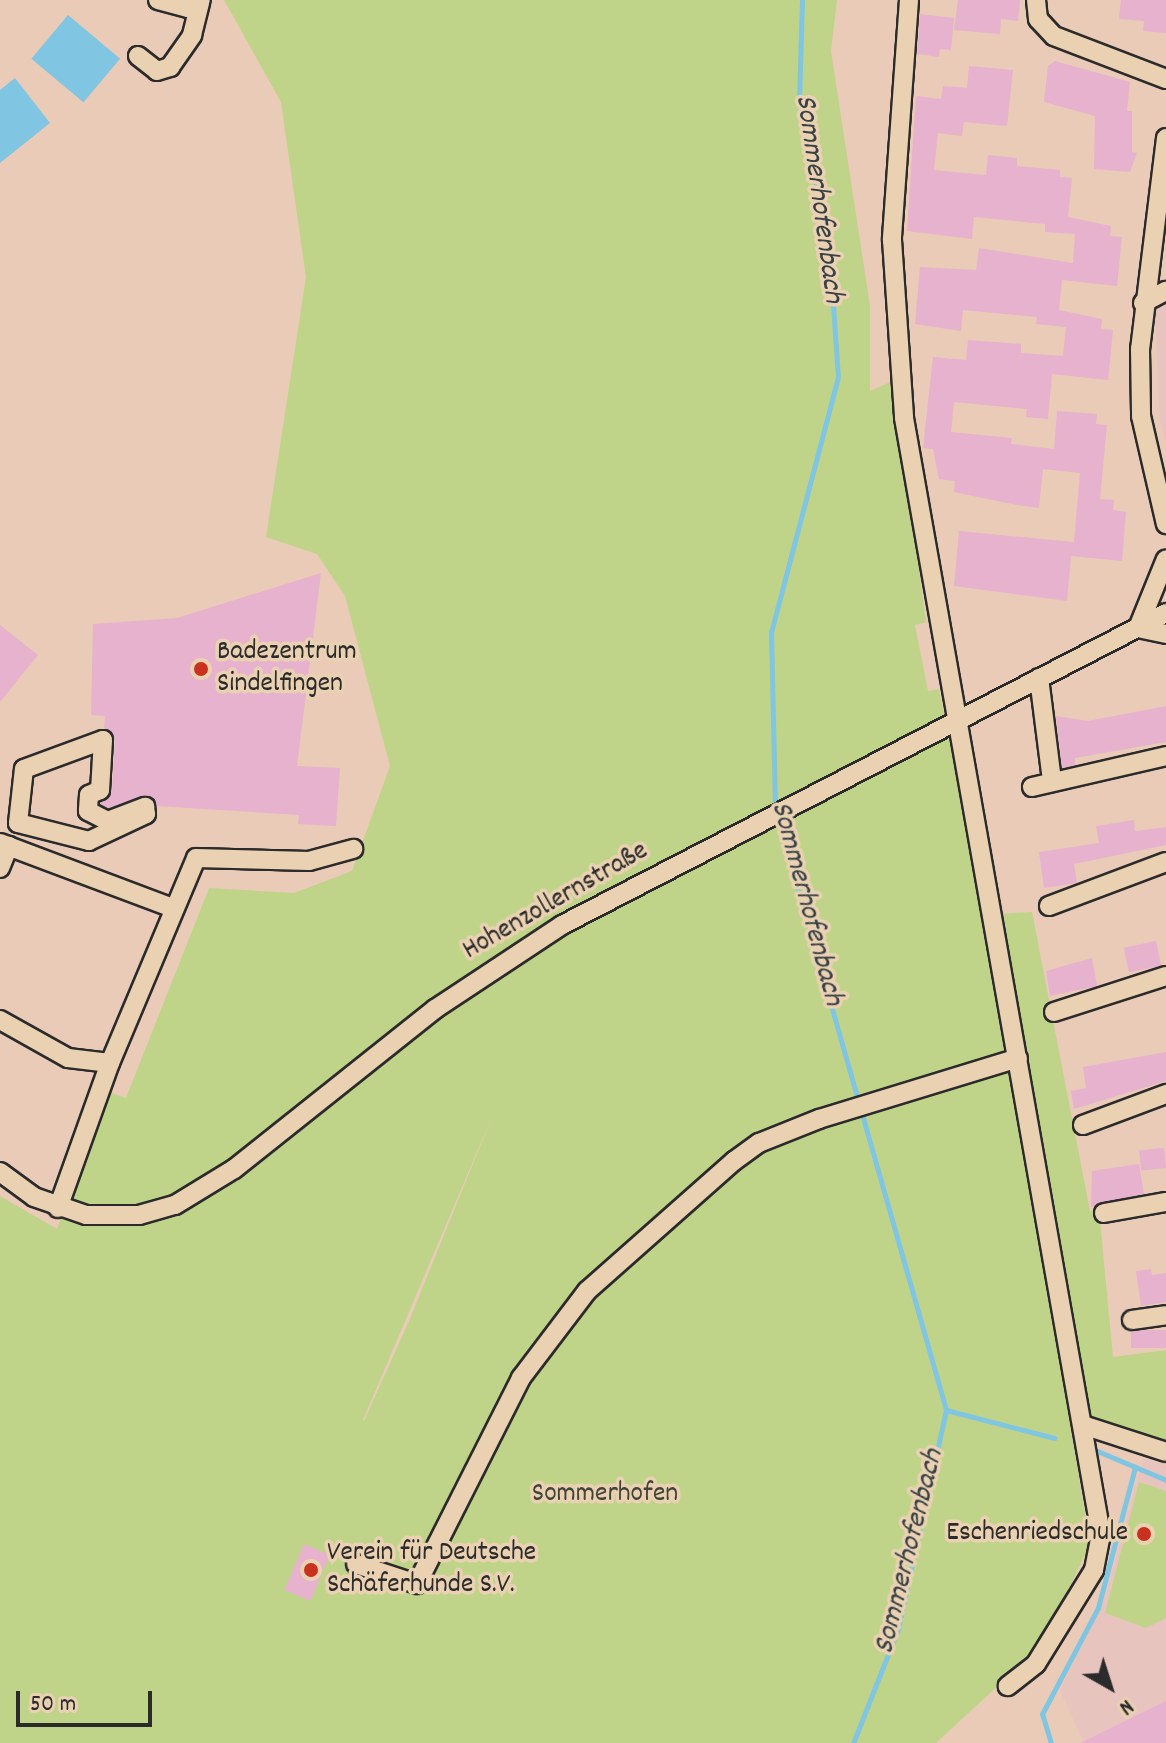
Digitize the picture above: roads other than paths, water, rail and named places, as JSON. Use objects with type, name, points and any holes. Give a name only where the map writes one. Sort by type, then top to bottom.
[{"type":"street","points":[[158,0],[188,8],[200,1]]},
{"type":"street","points":[[909,0],[892,289],[915,498],[1018,1058],[1101,1534],[1097,1561],[1036,1664],[1008,1686]]},
{"type":"street","points":[[1036,0],[1038,19],[1054,36],[1166,79]]},
{"type":"street","points":[[138,56],[157,71],[170,67],[192,35],[200,1]]},
{"type":"street","points":[[1166,138],[1143,303],[1141,416],[1166,522]]},
{"type":"street","points":[[1143,303],[1166,291]]},
{"type":"street","points":[[1166,559],[1138,628],[1166,634]]},
{"type":"street","name":"Hohenzollernstraße","points":[[0,1172],[58,1208],[86,1215],[139,1215],[203,1191],[501,963],[787,806],[1166,613]]},
{"type":"street","points":[[1039,678],[1051,773]]},
{"type":"street","points":[[103,740],[100,790],[89,795],[88,811],[108,821],[145,807],[146,814],[89,841],[18,823],[24,769],[103,740]]},
{"type":"street","points":[[1032,787],[1166,756]]},
{"type":"street","points":[[0,868],[4,844],[173,908]]},
{"type":"street","points":[[58,1208],[110,1063],[196,858],[309,861],[353,849]]},
{"type":"street","points":[[1049,906],[1166,862]]},
{"type":"street","points":[[1054,1012],[1166,976]]},
{"type":"street","points":[[0,1020],[68,1058],[110,1063]]},
{"type":"street","points":[[356,1564],[417,1584],[521,1378],[587,1291],[759,1143],[873,1101],[1018,1058]]},
{"type":"street","points":[[1083,1125],[1166,1094]]},
{"type":"street","points":[[1104,1213],[1166,1202]]},
{"type":"street","points":[[1132,1320],[1166,1315]]},
{"type":"street","points":[[1083,1425],[1166,1452]]},
{"type":"water","points":[[68,15],[120,59],[83,102],[31,59]]},
{"type":"water","points":[[15,78],[50,123],[0,163],[0,90]]},
{"type":"waterway","name":"Sommerhofenbach","points":[[802,0],[799,102],[829,246],[838,377],[771,632],[775,808],[946,1410],[898,1629],[853,1743]]},
{"type":"waterway","points":[[946,1410],[1054,1438]]},
{"type":"waterway","points":[[1095,1450],[1166,1480]]},
{"type":"waterway","points":[[1051,1743],[1042,1714],[1098,1608],[1135,1467]]},
{"type":"place","name":"Badezentrum Sindelfingen","points":[[201,669]]},
{"type":"place","name":"Eschenriedschule","points":[[1144,1534]]},
{"type":"place","name":"Verein für Deutsche Schäferhunde S.V.","points":[[311,1570]]},
{"type":"park label","name":"Sommerhofen","points":[[605,1495]]}]
